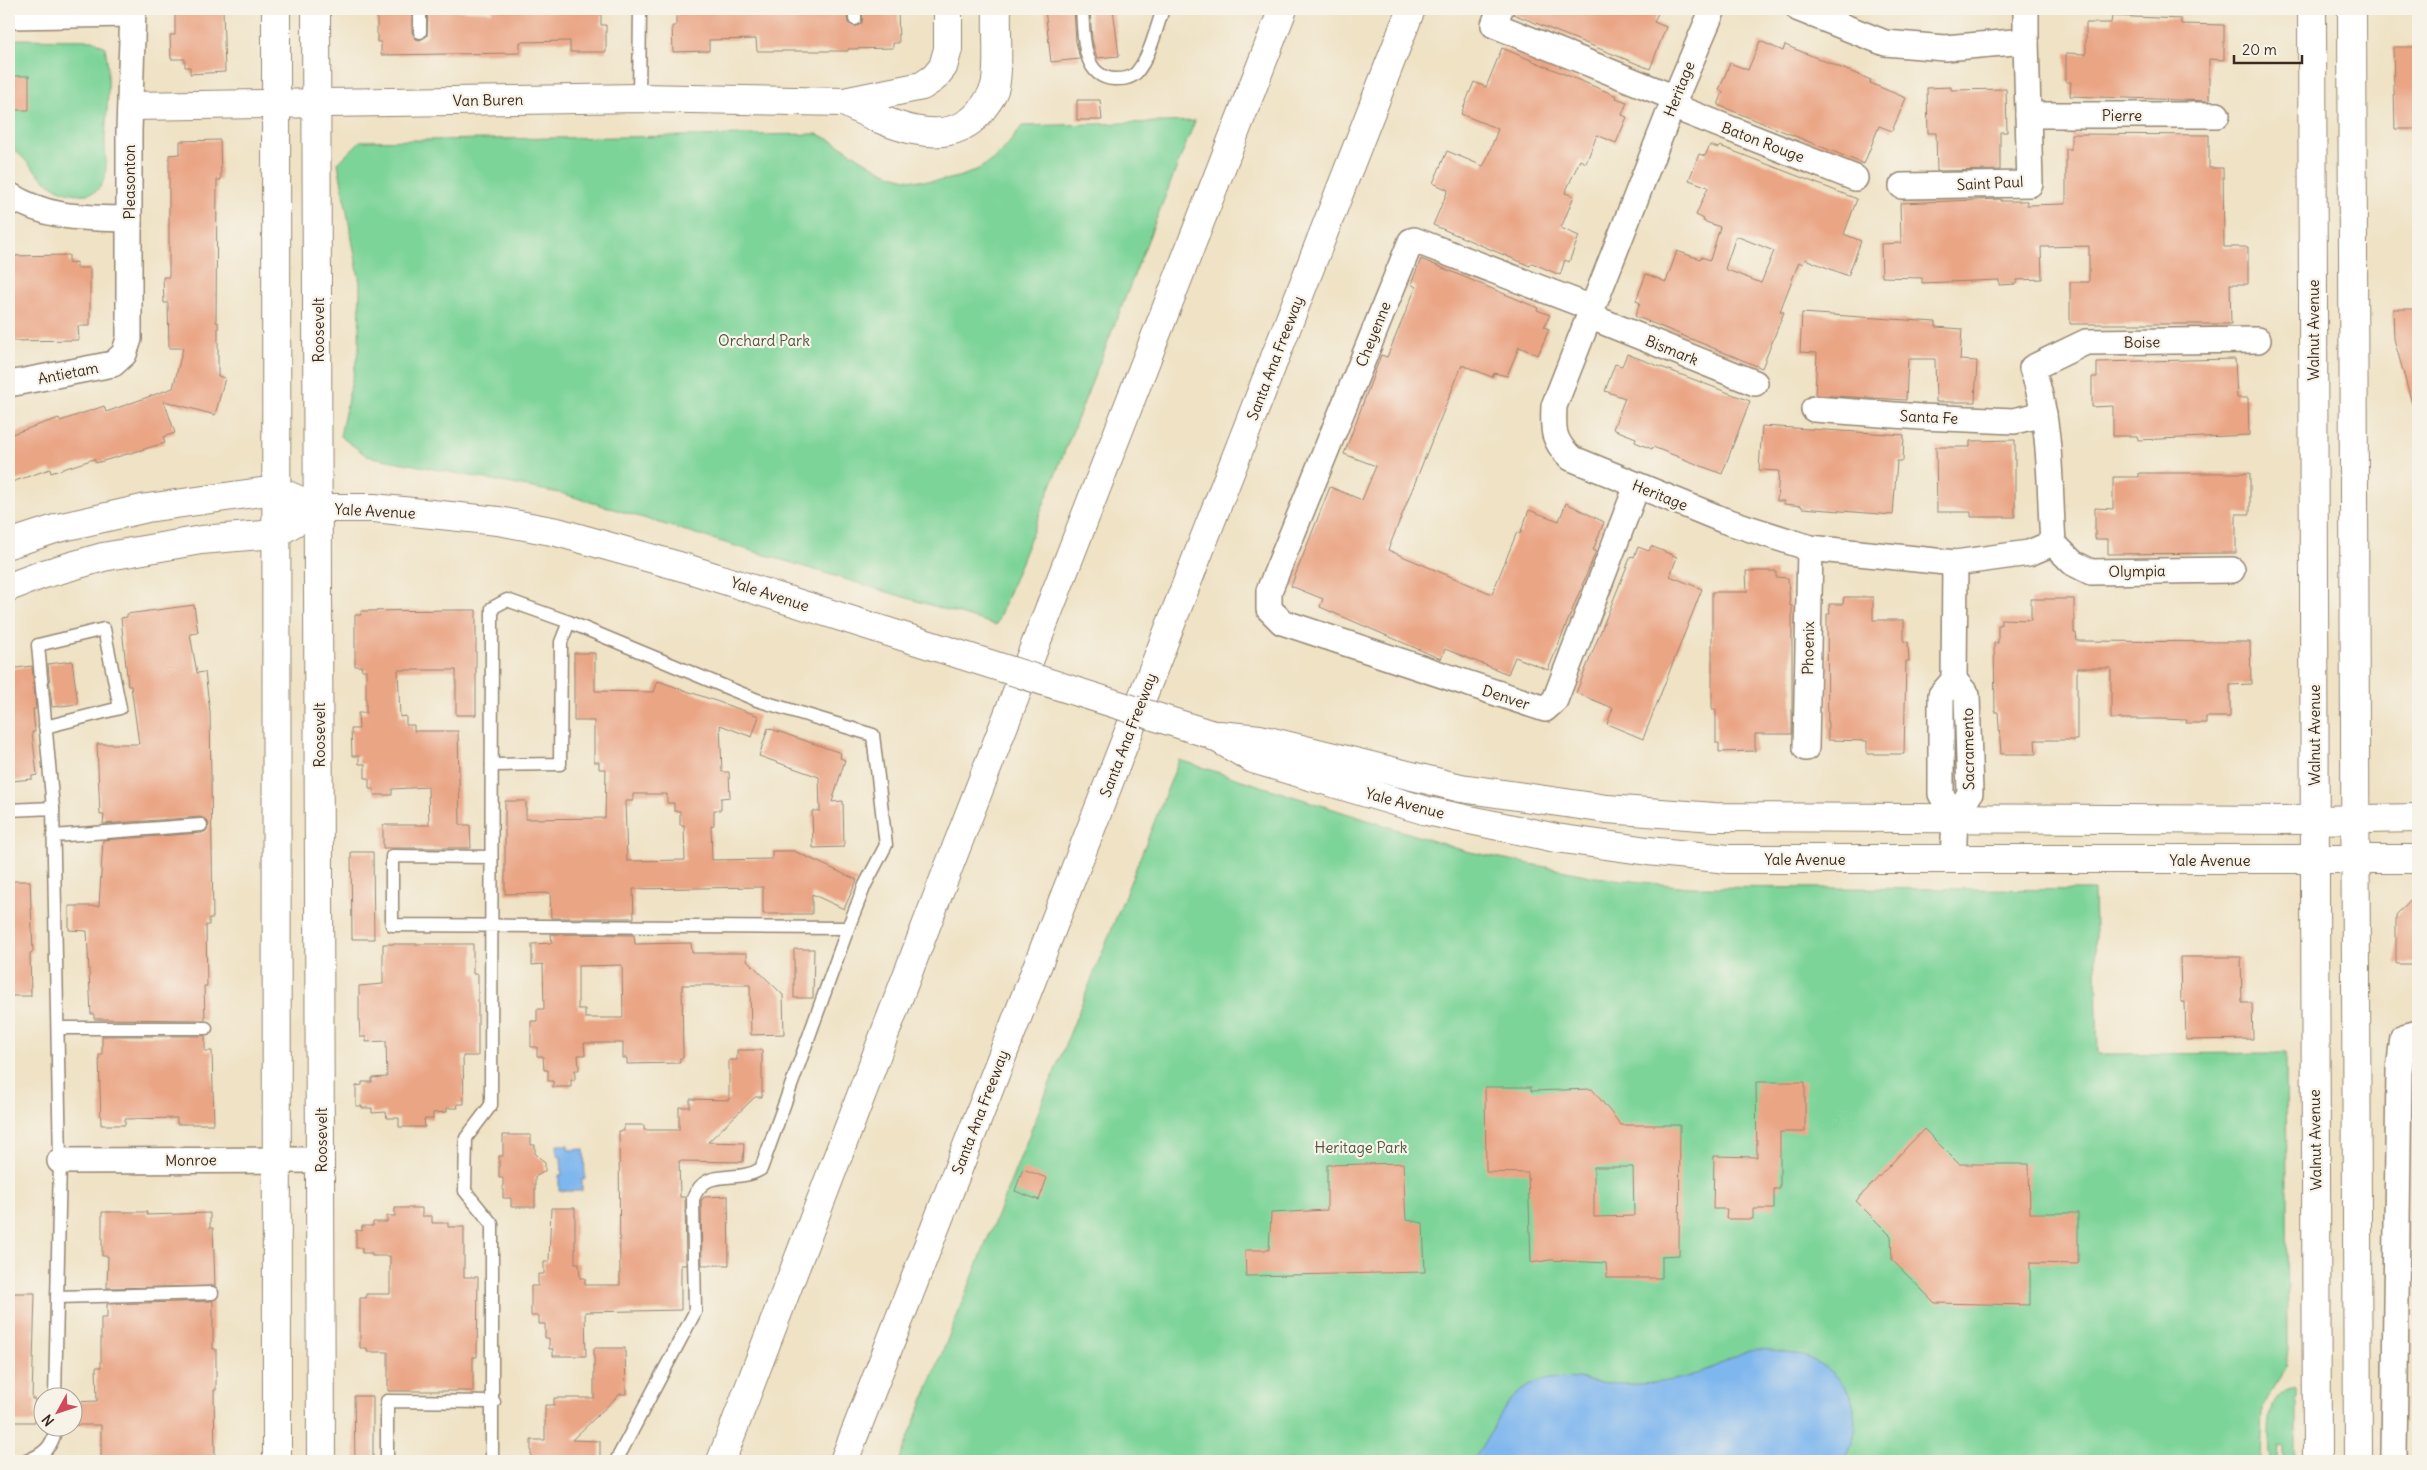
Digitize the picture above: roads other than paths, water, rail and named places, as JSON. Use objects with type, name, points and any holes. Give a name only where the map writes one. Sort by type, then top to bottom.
[{"type":"main road","points":[[276,9],[275,1160],[277,1461]]},
{"type":"main road","name":"Roosevelt","points":[[316,9],[321,1461]]},
{"type":"main road","points":[[844,102],[922,86],[934,78],[943,66],[948,49],[948,9]]},
{"type":"main road","points":[[844,102],[875,117],[914,131],[952,131],[967,124],[977,116],[989,101],[996,82],[997,9]]},
{"type":"main road","points":[[721,1461],[937,897],[1283,9]]},
{"type":"main road","name":"Santa Ana Freeway","points":[[844,1461],[1411,9]]},
{"type":"main road","name":"Walnut Avenue","points":[[2312,9],[2313,820],[2317,1461]]},
{"type":"main road","points":[[2352,9],[2358,1461]]},
{"type":"main road","name":"Van Buren","points":[[132,106],[639,98],[844,102]]},
{"type":"main road","points":[[9,544],[58,528],[147,508],[275,490]]},
{"type":"main road","name":"Yale Avenue","points":[[275,490],[318,508],[374,508],[498,521],[557,532],[686,568],[1210,734],[1260,739],[1461,788],[1607,810],[1714,817],[2313,820],[2418,818]]},
{"type":"main road","name":"Yale Avenue","points":[[9,587],[44,574],[103,557],[202,540],[275,534],[318,508]]},
{"type":"main road","name":"Yale Avenue","points":[[1210,734],[1254,759],[1427,811],[1556,838],[1648,851],[1728,858],[2418,860]]},
{"type":"street","name":"Heritage","points":[[1713,9],[1673,102],[1554,406],[1552,431],[1560,447],[1571,458],[1637,486],[1723,520],[1810,548],[1955,563],[2029,553],[2053,543]]},
{"type":"street","points":[[1799,9],[1886,43],[1945,48],[2026,41],[2026,9]]},
{"type":"street","points":[[9,16],[132,12]]},
{"type":"street","name":"Pleasonton","points":[[124,354],[129,339],[129,131],[132,106],[132,12]]},
{"type":"street","name":"Baton Rouge","points":[[1497,17],[1673,102],[1855,178]]},
{"type":"street","name":"Saint Paul","points":[[1902,186],[2030,184],[2026,41]]},
{"type":"street","name":"Pierre","points":[[2028,115],[2217,115]]},
{"type":"street","points":[[9,195],[20,202],[68,218],[129,219]]},
{"type":"street","name":"Cheyenne","points":[[1269,609],[1269,591],[1410,240],[1590,312]]},
{"type":"street","name":"Bismark","points":[[1590,312],[1755,384]]},
{"type":"street","name":"Boise","points":[[2044,414],[2039,388],[2032,368],[2086,342],[2258,340]]},
{"type":"street","name":"Antietam","points":[[9,384],[114,364],[124,354]]},
{"type":"street","name":"Santa Fe","points":[[1814,409],[1921,417],[2014,421],[2044,414]]},
{"type":"street","points":[[2044,414],[2053,543]]},
{"type":"street","name":"Denver","points":[[1269,609],[1282,622],[1545,709],[1555,700],[1637,486]]},
{"type":"street","name":"Olympia","points":[[2053,543],[2073,563],[2091,572],[2232,570]]},
{"type":"street","name":"Phoenix","points":[[1806,748],[1810,548]]},
{"type":"street","name":"Sacramento","points":[[1953,860],[1955,819],[1970,793],[1967,694],[1954,680],[1955,563]]},
{"type":"street","points":[[2396,1461],[2394,1456],[2399,1071],[2411,1035]]},
{"type":"street","name":"Monroe","points":[[60,1162],[321,1160]]},
{"type":"lane","points":[[420,9],[420,32]]},
{"type":"lane","points":[[639,98],[640,9]]},
{"type":"lane","points":[[1082,9],[1086,53],[1092,67],[1101,76],[1112,79],[1128,79],[1136,73],[1150,47],[1163,9]]},
{"type":"lane","points":[[492,1461],[494,1402],[492,1224],[465,1192],[466,1138],[491,1105],[492,608],[507,600],[569,622],[756,700],[873,735],[886,845],[866,884],[848,928],[761,1169],[750,1176],[708,1178],[697,1187],[693,1199],[695,1312],[616,1461]]},
{"type":"lane","points":[[492,765],[560,764],[561,642],[569,622]]},
{"type":"lane","points":[[46,727],[120,708],[104,629],[38,645],[53,808],[60,1162],[56,1388]]},
{"type":"lane","points":[[9,810],[53,808]]},
{"type":"lane","points":[[53,836],[201,825]]},
{"type":"lane","points":[[492,857],[392,856],[392,925],[848,928]]},
{"type":"lane","points":[[58,1028],[206,1028]]},
{"type":"lane","points":[[57,1297],[212,1294]]},
{"type":"lane","points":[[387,1461],[387,1401],[494,1402]]},
{"type":"lane","points":[[26,1461],[46,1458],[54,1438]]},
{"type":"water","points":[[557,1145],[568,1145],[568,1150],[584,1149],[585,1179],[582,1179],[582,1191],[559,1191],[559,1175],[562,1175],[561,1157],[557,1156]]},
{"type":"water","points":[[1755,1349],[1797,1354],[1815,1361],[1841,1382],[1850,1396],[1855,1411],[1856,1427],[1852,1444],[1844,1461],[1702,1461],[1677,1458],[1661,1461],[1470,1461],[1483,1444],[1506,1406],[1521,1391],[1533,1384],[1557,1378],[1621,1384],[1668,1381],[1696,1374]]},
{"type":"park label","name":"Orchard Park","points":[[764,340]]},
{"type":"park label","name":"Heritage Park","points":[[1361,1147]]}]
